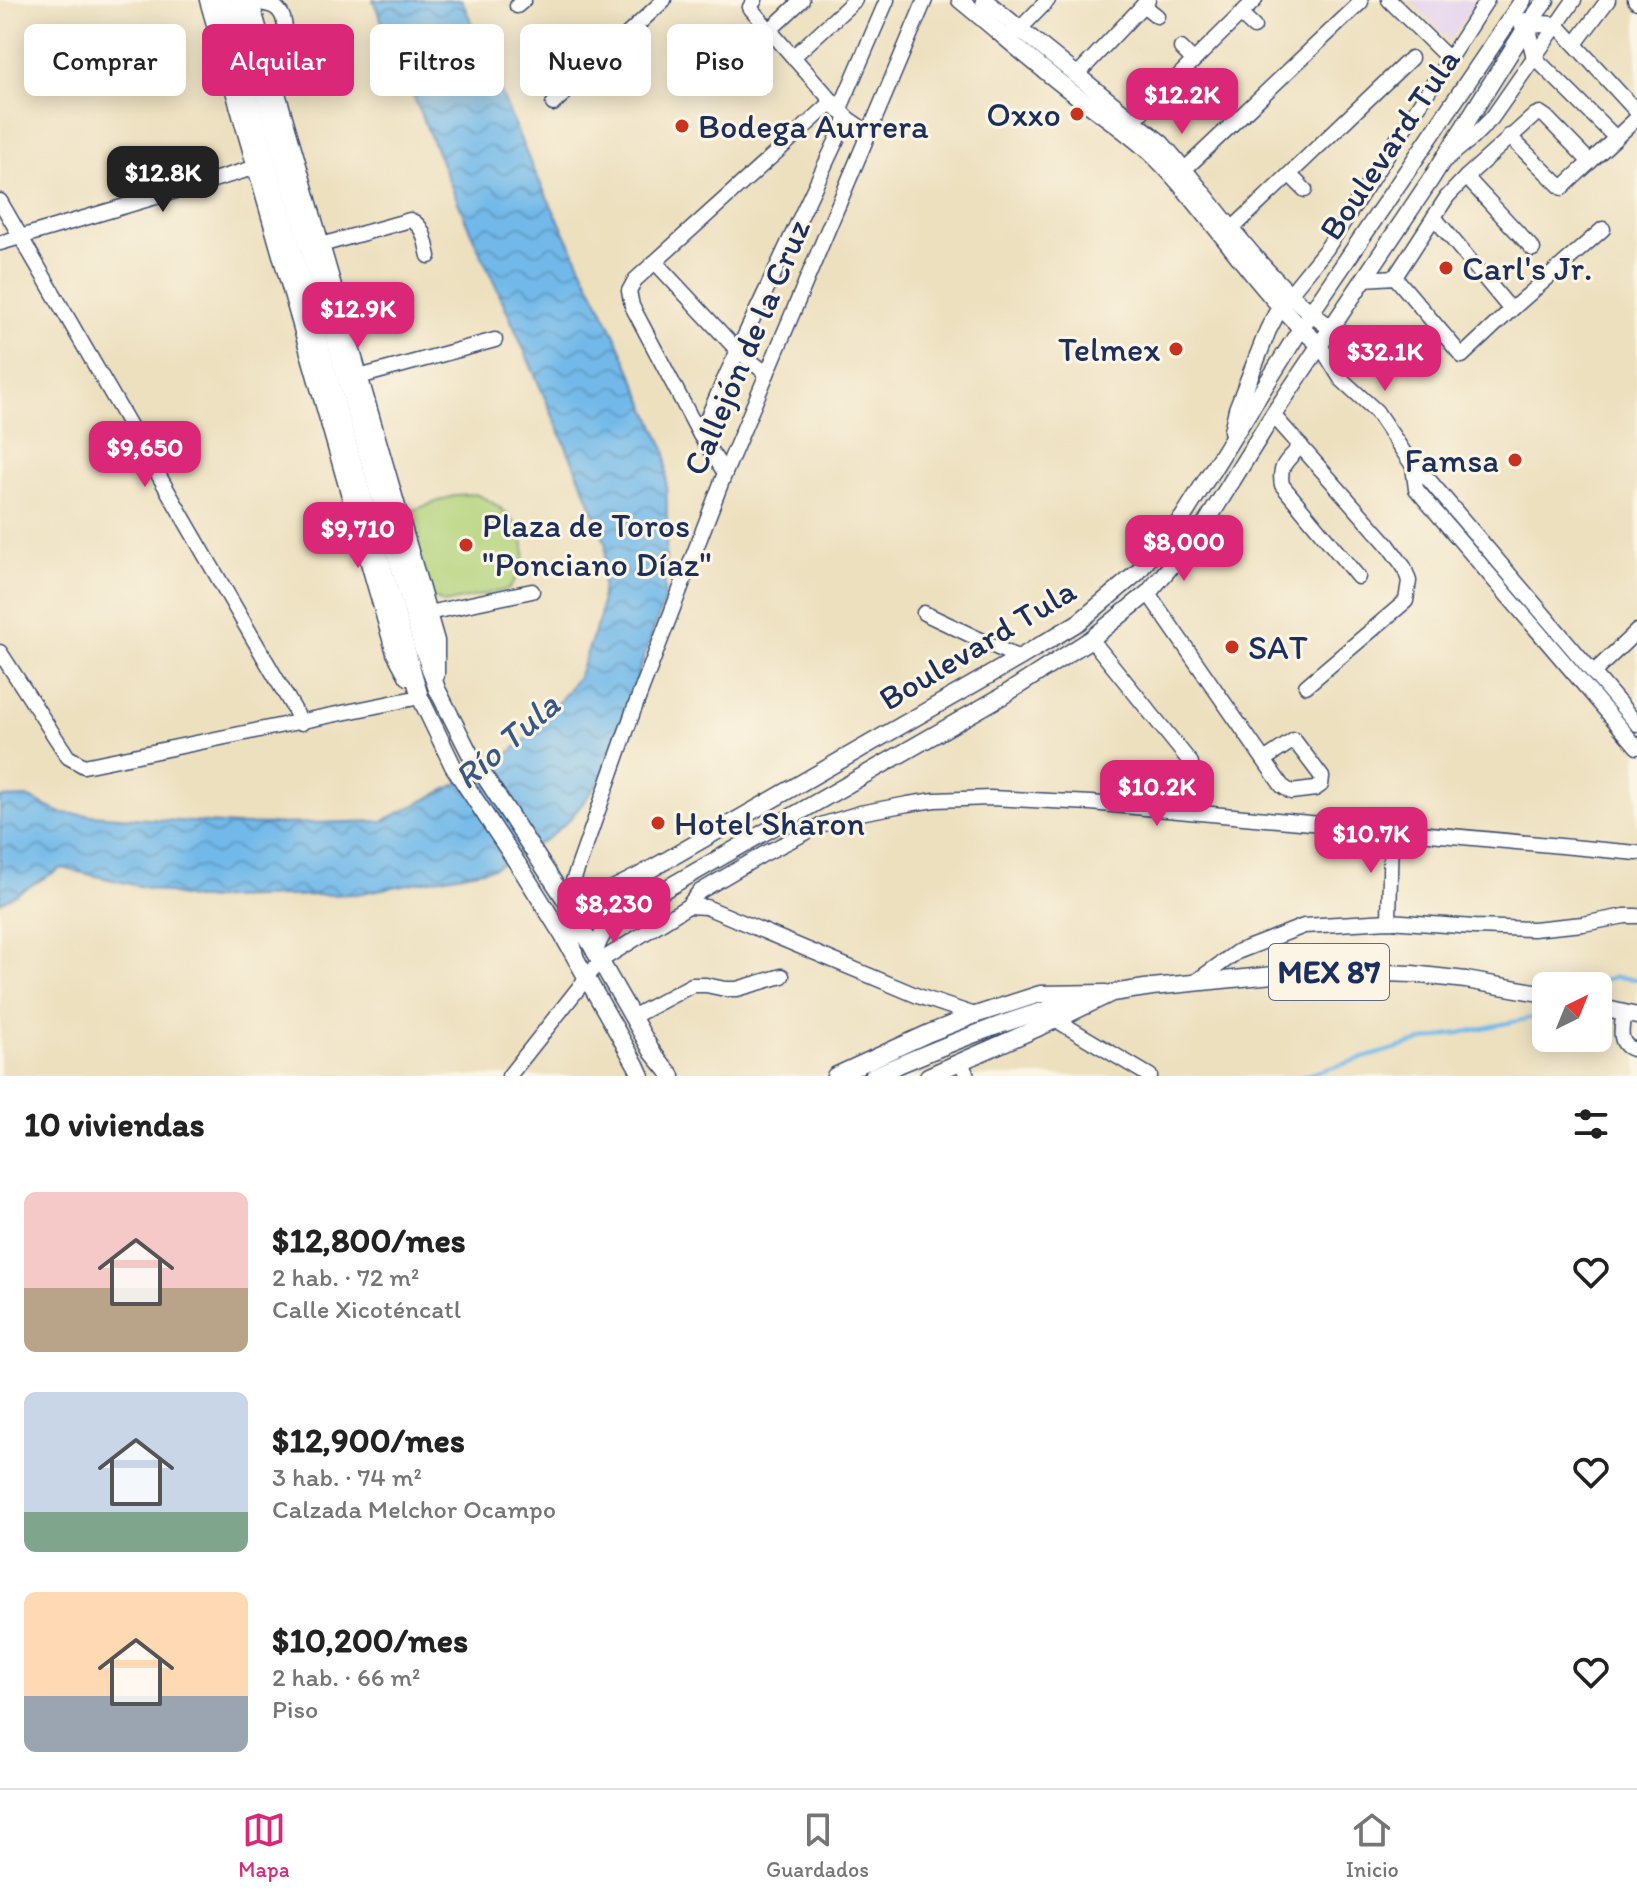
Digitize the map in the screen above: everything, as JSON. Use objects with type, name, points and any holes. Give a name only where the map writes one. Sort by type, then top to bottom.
[{"type":"main road","points":[[208,0],[298,214],[437,689],[470,754],[538,860],[653,1053],[672,1076]]},
{"type":"main road","points":[[222,0],[276,161],[323,353],[420,697]]},
{"type":"main road","points":[[960,0],[1076,76],[1162,144],[1232,229],[1285,301],[1301,329],[1320,345]]},
{"type":"main road","points":[[984,0],[1073,93],[1154,157],[1285,301],[1331,328]]},
{"type":"main road","points":[[1524,0],[1535,58]]},
{"type":"main road","name":"Boulevard Tula","points":[[573,918],[613,889],[653,869],[1079,622],[1137,573],[1183,517],[1310,314],[1524,0]]},
{"type":"main road","name":"Boulevard Tula","points":[[597,957],[598,940],[612,921],[627,911],[1004,695],[1091,639],[1148,593],[1201,531],[1273,415],[1546,0]]},
{"type":"main road","points":[[246,1],[254,24]]},
{"type":"main road","points":[[246,1],[250,24]]},
{"type":"main road","points":[[1501,32],[1527,26],[1557,25]]},
{"type":"main road","points":[[263,96],[306,343],[395,653],[453,766],[575,956],[641,1072]]},
{"type":"main road","points":[[269,96],[276,161]]},
{"type":"main road","points":[[276,161],[301,177],[436,641],[437,689]]},
{"type":"main road","points":[[298,214],[301,177]]},
{"type":"main road","points":[[1231,441],[1237,409],[1268,330],[1285,301]]},
{"type":"main road","points":[[306,343],[323,353]]},
{"type":"main road","points":[[383,512],[389,482]]},
{"type":"main road","points":[[363,542],[386,577]]},
{"type":"main road","points":[[397,559],[417,578]]},
{"type":"main road","points":[[523,872],[544,890],[563,922],[573,918]]},
{"type":"main road","points":[[573,918],[592,930],[612,921]]},
{"type":"main road","points":[[573,918],[575,956]]},
{"type":"main road","name":"MEX 87","points":[[835,1076],[929,1033],[1040,994],[1112,993],[1283,974],[1356,972],[1412,974],[1532,992]]},
{"type":"main road","name":"MEX 87","points":[[928,1076],[964,1069],[1047,1013],[1112,993]]},
{"type":"main road","points":[[873,1076],[986,1029],[1047,1013]]},
{"type":"main road","points":[[653,1053],[660,1076]]},
{"type":"street","points":[[553,104],[664,0]]},
{"type":"street","points":[[755,0],[750,7],[765,24]]},
{"type":"street","points":[[773,27],[802,0]]},
{"type":"street","points":[[793,57],[855,0]]},
{"type":"street","points":[[700,435],[887,0]]},
{"type":"street","name":"Callejón de la Cruz","points":[[573,918],[633,712],[725,473],[925,0]]},
{"type":"street","points":[[1015,34],[1048,0]]},
{"type":"street","points":[[1134,120],[1255,0]]},
{"type":"street","points":[[1389,0],[1449,59]]},
{"type":"street","points":[[1285,301],[1327,248],[1487,0]]},
{"type":"street","points":[[1447,197],[1435,172],[1492,118],[1574,0]]},
{"type":"street","points":[[1575,44],[1608,0]]},
{"type":"street","points":[[246,1],[271,5],[281,11],[285,24]]},
{"type":"street","points":[[1185,169],[1290,62],[1360,1]]},
{"type":"street","points":[[1076,76],[1146,2],[1157,16]]},
{"type":"street","points":[[1240,14],[1254,27]]},
{"type":"street","points":[[1482,128],[1504,141],[1562,188],[1637,115],[1557,25]]},
{"type":"street","points":[[773,34],[839,110],[869,133]]},
{"type":"street","points":[[1181,48],[1193,60]]},
{"type":"street","points":[[1232,229],[1411,58]]},
{"type":"street","points":[[1535,58],[1616,138]]},
{"type":"street","points":[[725,473],[700,435],[632,306],[629,291],[635,280],[655,262],[839,110]]},
{"type":"street","points":[[1395,277],[1447,197],[1504,141],[1540,113],[1590,162]]},
{"type":"street","points":[[0,243],[276,161]]},
{"type":"street","points":[[1290,175],[1305,190]]},
{"type":"street","points":[[1466,177],[1533,249]]},
{"type":"street","points":[[0,201],[302,723]]},
{"type":"street","points":[[1434,217],[1511,310]]},
{"type":"street","points":[[321,245],[410,220],[418,223],[423,231],[429,256]]},
{"type":"street","points":[[1395,277],[1462,356],[1603,229]]},
{"type":"street","points":[[655,262],[737,350],[767,374]]},
{"type":"street","points":[[1364,279],[1395,277]]},
{"type":"street","points":[[340,309],[386,296]]},
{"type":"street","points":[[359,377],[495,340]]},
{"type":"street","points":[[1320,345],[1341,379],[1376,411],[1413,466],[1429,480],[1637,724]]},
{"type":"street","points":[[1273,415],[1388,545],[1404,567],[1409,581],[1406,601],[1306,686]]},
{"type":"street","points":[[1301,446],[1283,465],[1280,475],[1282,485],[1358,577]]},
{"type":"street","points":[[1413,466],[1416,489],[1626,711],[1637,747]]},
{"type":"street","points":[[428,613],[532,591]]},
{"type":"street","points":[[1148,593],[1264,760],[1285,789],[1291,792],[1315,789],[1321,785],[1322,777],[1300,735],[1264,760]]},
{"type":"street","points":[[924,613],[1019,658]]},
{"type":"street","points":[[1593,673],[1637,631]]},
{"type":"street","points":[[1091,639],[1191,763]]},
{"type":"street","points":[[0,652],[6,668],[68,757],[84,766],[420,697]]},
{"type":"street","points":[[509,1076],[586,977],[597,957],[688,906],[699,892],[762,855],[821,825],[860,813],[935,800],[990,798],[1091,803],[1637,853]]},
{"type":"street","points":[[810,807],[821,825]]},
{"type":"street","points":[[1389,921],[1391,830]]},
{"type":"street","points":[[688,906],[706,907],[918,996],[975,1015]]},
{"type":"street","points":[[1195,982],[1237,952],[1304,926],[1389,921],[1533,929],[1637,916]]},
{"type":"street","points":[[632,1017],[692,985],[737,989],[782,976]]},
{"type":"street","points":[[1040,994],[1047,1013],[1150,1076]]},
{"type":"street","points":[[1631,1015],[1621,1032],[1622,1042],[1629,1049],[1637,1050]]},
{"type":"shaded area","points":[[1410,0],[1476,0],[1450,40]]},
{"type":"green space","name":"Plaza de Toros \"Ponciano Díaz\"","points":[[475,494],[506,513],[520,531],[524,554],[522,567],[509,589],[444,603],[422,591],[402,514],[456,495]]},
{"type":"water","points":[[373,0],[462,0],[472,24],[383,24]]},
{"type":"water","points":[[413,96],[502,96],[530,162],[615,335],[666,452],[664,601],[600,781],[570,819],[550,837],[494,868],[356,894],[194,899],[62,868],[0,903],[0,798],[27,797],[61,813],[237,825],[383,821],[508,754],[541,726],[579,675],[600,616],[606,545],[583,485]]},
{"type":"waterway","points":[[1612,978],[1637,979]]},
{"type":"waterway","points":[[1303,1076],[1421,1041],[1532,1018]]},
{"type":"place","name":"Oxxo","points":[[1077,114]]},
{"type":"place","name":"Bodega Aurrera","points":[[682,126]]},
{"type":"place","name":"Carl's Jr.","points":[[1446,268]]},
{"type":"place","name":"Telmex","points":[[1176,349]]},
{"type":"place","name":"Famsa","points":[[1515,460]]},
{"type":"place","name":"Plaza de Toros \"Ponciano Díaz\"","points":[[466,545]]},
{"type":"place","name":"SAT","points":[[1232,647]]},
{"type":"place","name":"Hotel Sharon","points":[[658,823]]},
{"type":"water label","name":"Río Tula","points":[[506,740]]}]
